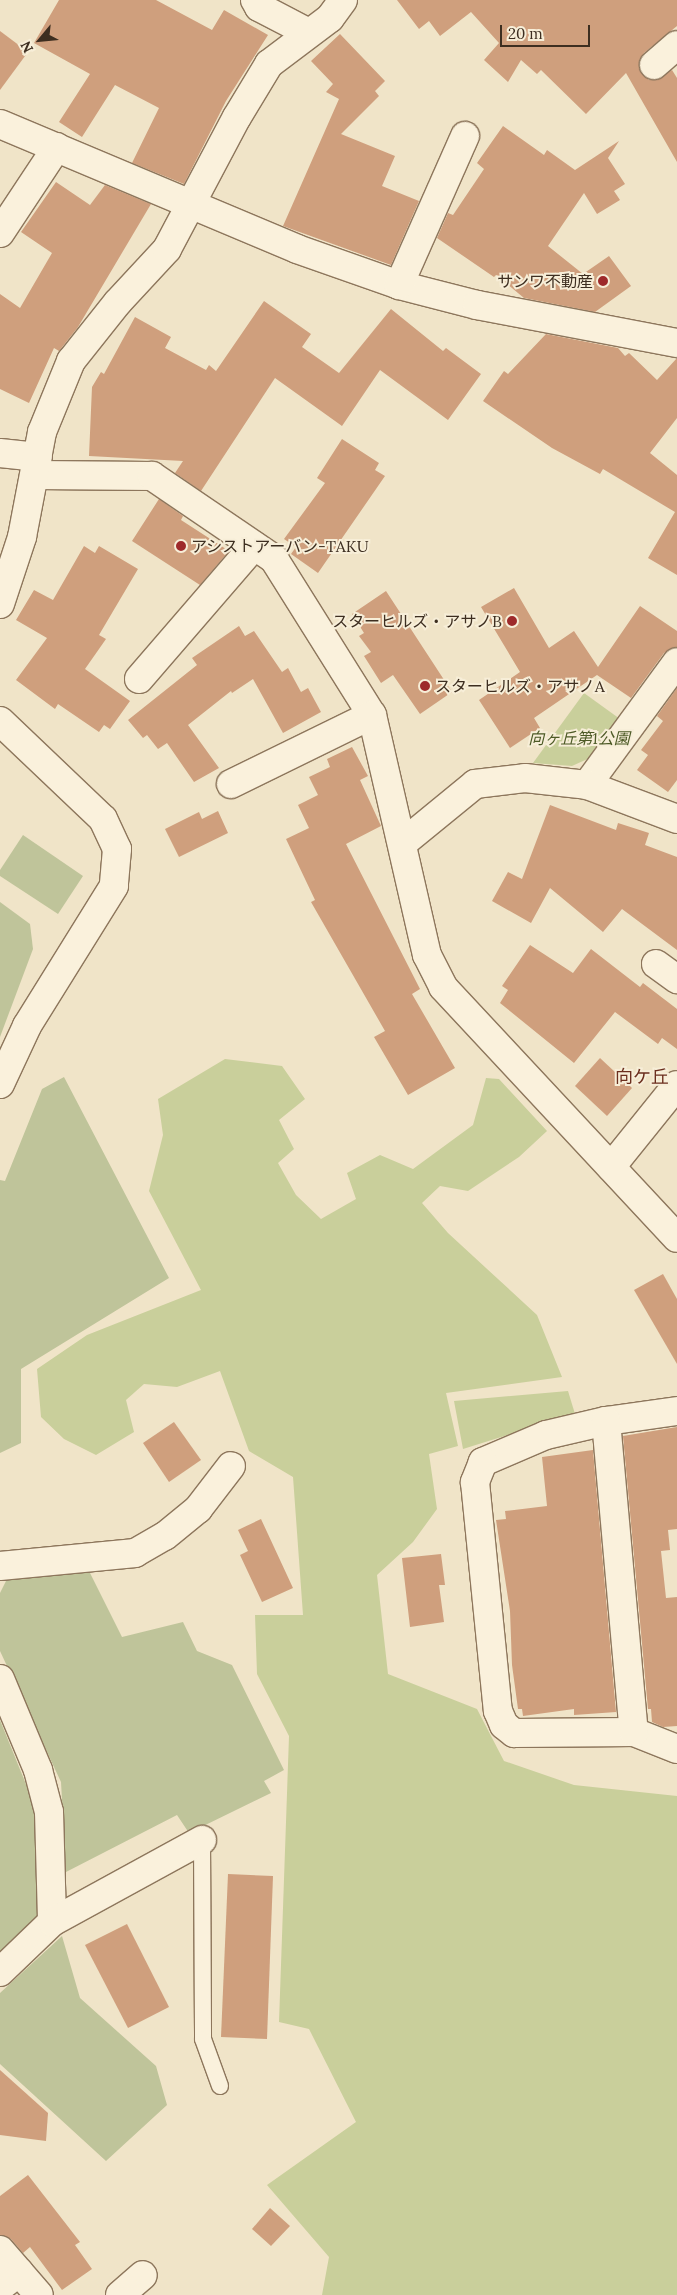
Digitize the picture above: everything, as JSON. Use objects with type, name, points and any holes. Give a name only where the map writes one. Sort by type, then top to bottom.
[{"type":"street","points":[[255,0],[259,7],[308,33]]},
{"type":"street","points":[[0,604],[22,538],[42,432],[72,361],[118,302],[166,249],[192,206],[237,117],[269,64],[330,18],[343,0]]},
{"type":"street","points":[[654,65],[677,45]]},
{"type":"street","points":[[0,124],[297,249],[399,285],[477,305],[677,343]]},
{"type":"street","points":[[399,285],[465,136]]},
{"type":"street","points":[[0,233],[57,147]]},
{"type":"street","points":[[0,453],[37,466],[152,476],[274,559],[372,715],[403,842],[427,955],[443,987],[677,1238]]},
{"type":"street","points":[[139,679],[254,546]]},
{"type":"street","points":[[587,785],[677,662]]},
{"type":"street","points":[[231,784],[372,715]]},
{"type":"street","points":[[0,721],[104,819],[117,849],[114,886],[27,1026],[0,1084]]},
{"type":"street","points":[[403,842],[475,784],[526,778],[587,785],[677,819]]},
{"type":"street","points":[[611,1167],[677,1086]]},
{"type":"street","points":[[677,1411],[606,1421],[546,1435],[510,1448],[483,1462],[475,1482],[498,1711],[504,1725],[514,1733],[634,1732],[677,1749]]},
{"type":"street","points":[[606,1421],[634,1732]]},
{"type":"street","points":[[0,1566],[135,1553],[165,1536],[198,1509],[231,1466]]},
{"type":"street","points":[[0,1679],[38,1770],[49,1812],[52,1922]]},
{"type":"street","points":[[0,1972],[52,1922],[202,1840]]},
{"type":"street","points":[[0,2250],[9,2280],[39,2295]]},
{"type":"street","points":[[120,2295],[143,2275]]},
{"type":"lane","points":[[202,1840],[203,2039],[220,2086]]},
{"type":"green space","name":"向ヶ丘第1公園","points":[[584,693],[620,719],[594,756],[572,766],[533,763]]},
{"type":"green space","points":[[23,835],[83,876],[58,914],[0,876],[0,870]]},
{"type":"green space","points":[[0,902],[30,924],[33,949],[0,1037]]},
{"type":"green space","points":[[225,1059],[282,1066],[305,1099],[279,1120],[294,1149],[278,1163],[296,1195],[321,1219],[356,1199],[347,1173],[380,1155],[413,1169],[473,1125],[486,1078],[499,1079],[547,1131],[519,1157],[468,1191],[440,1186],[422,1203],[448,1233],[537,1315],[562,1377],[446,1393],[458,1446],[429,1454],[437,1509],[413,1542],[377,1575],[388,1674],[477,1709],[504,1761],[574,1785],[677,1796],[677,2295],[322,2295],[329,2257],[267,2185],[356,2122],[309,2029],[279,2022],[289,1736],[257,1674],[255,1615],[303,1615],[293,1477],[249,1451],[220,1371],[177,1387],[144,1384],[126,1400],[134,1432],[96,1455],[64,1439],[41,1417],[37,1369],[87,1335],[201,1290],[149,1191],[163,1135],[158,1099]]},
{"type":"green space","points":[[64,1077],[169,1278],[21,1369],[21,1443],[0,1453],[0,1180],[5,1181],[42,1089]]},
{"type":"green space","points":[[568,1391],[575,1414],[463,1449],[454,1401]]},
{"type":"green space","points":[[10,1573],[90,1573],[122,1637],[183,1622],[197,1651],[232,1665],[284,1770],[264,1781],[271,1793],[189,1833],[177,1815],[66,1872],[61,1782],[0,1651],[0,1593]]},
{"type":"green space","points":[[0,1720],[34,1804],[41,1923],[0,1961]]},
{"type":"green space","points":[[62,1936],[80,1998],[156,2066],[167,2105],[106,2161],[0,2064],[0,1993]]},
{"type":"building","points":[[59,0],[156,0],[212,30],[224,10],[268,35],[226,101],[184,184],[132,163],[159,108],[115,85],[82,137],[59,122],[90,74],[34,43]]},
{"type":"building","points":[[397,0],[677,0],[677,26],[644,53],[639,68],[649,80],[657,80],[672,70],[677,78],[677,162],[626,73],[586,114],[541,70],[537,74],[521,60],[508,82],[484,60],[499,43],[471,12],[440,36],[429,21],[419,29]]},
{"type":"building","points":[[0,31],[28,52],[0,90]]},
{"type":"building","points":[[340,34],[385,81],[375,91],[379,96],[341,134],[395,156],[382,186],[419,201],[391,265],[283,226],[339,99],[326,92],[333,84],[311,61]]},
{"type":"building","points":[[503,126],[544,155],[547,150],[575,170],[619,141],[608,158],[625,184],[614,191],[620,200],[597,214],[584,193],[548,246],[583,274],[609,256],[631,286],[595,312],[524,298],[496,275],[494,277],[437,238],[448,213],[453,215],[484,169],[477,163]]},
{"type":"building","points":[[56,182],[90,205],[105,185],[151,204],[78,327],[59,351],[54,348],[29,403],[0,389],[0,294],[20,308],[52,253],[21,232]]},
{"type":"building","points":[[264,301],[311,334],[302,347],[339,373],[391,309],[443,351],[446,348],[481,374],[448,420],[380,370],[342,426],[275,378],[201,491],[175,473],[183,461],[89,456],[92,387],[101,372],[104,374],[135,317],[171,337],[165,348],[206,370],[209,365],[216,371]]},
{"type":"building","points":[[546,334],[618,348],[625,356],[629,353],[657,380],[677,358],[677,418],[650,453],[677,475],[677,575],[648,558],[675,512],[603,469],[600,474],[552,448],[483,401],[504,371],[508,374]]},
{"type":"building","points":[[342,439],[379,463],[375,470],[385,476],[318,573],[291,554],[296,547],[284,539],[325,483],[317,478]]},
{"type":"building","name":"アシストアーバン-TAKU","points":[[159,499],[183,516],[181,520],[229,551],[200,585],[132,541]]},
{"type":"building","points":[[84,546],[95,553],[99,546],[138,569],[99,635],[106,639],[85,669],[130,701],[110,729],[104,725],[99,732],[58,704],[55,709],[16,680],[47,638],[16,620],[34,590],[53,600]]},
{"type":"building","points":[[514,588],[549,648],[574,631],[598,667],[640,606],[677,631],[677,647],[664,653],[631,698],[597,675],[534,718],[540,728],[510,748],[479,700],[520,672],[481,607]]},
{"type":"building","points":[[386,591],[452,692],[420,714],[393,675],[381,683],[364,656],[371,652],[359,636],[364,633],[352,614]]},
{"type":"building","points":[[239,626],[245,636],[254,631],[282,672],[288,668],[301,692],[308,688],[321,712],[283,733],[253,679],[232,693],[231,691],[188,725],[219,768],[194,782],[167,743],[158,749],[147,735],[143,738],[128,720],[197,665],[192,658]]},
{"type":"building","points":[[677,688],[677,780],[668,792],[637,770],[648,755],[641,750],[663,721],[657,716]]},
{"type":"building","points":[[352,747],[368,776],[360,780],[381,826],[346,844],[420,989],[412,994],[455,1068],[408,1095],[374,1037],[385,1031],[311,902],[315,900],[286,839],[309,828],[298,805],[318,795],[309,777],[330,767],[327,759]]},
{"type":"building","points":[[550,805],[616,830],[618,823],[649,833],[645,845],[677,857],[677,950],[622,909],[603,932],[550,888],[531,923],[492,901],[508,872],[522,879]]},
{"type":"building","points":[[218,811],[228,833],[179,857],[165,829],[199,812],[202,819]]},
{"type":"building","points":[[530,945],[573,973],[591,949],[640,987],[643,983],[677,1009],[677,1049],[662,1038],[658,1044],[615,1012],[574,1063],[500,1003],[508,990],[502,986]]},
{"type":"building","points":[[600,1058],[632,1088],[607,1116],[575,1086]]},
{"type":"building","points":[[663,1274],[677,1299],[677,1364],[634,1290]]},
{"type":"building","points":[[174,1422],[201,1460],[169,1482],[143,1443]]},
{"type":"building","points":[[677,1427],[677,1529],[668,1530],[670,1550],[661,1551],[666,1598],[677,1597],[677,1726],[663,1727],[652,1722],[651,1709],[648,1709],[623,1436]]},
{"type":"building","points":[[593,1450],[616,1712],[574,1715],[574,1709],[523,1716],[522,1709],[518,1709],[512,1665],[510,1611],[496,1520],[506,1519],[505,1511],[547,1506],[542,1457]]},
{"type":"building","points":[[261,1519],[293,1588],[262,1602],[240,1555],[248,1551],[238,1530]]},
{"type":"building","points":[[441,1554],[445,1585],[439,1585],[444,1622],[410,1627],[402,1558]]},
{"type":"building","points":[[228,1874],[273,1876],[267,2039],[221,2037]]},
{"type":"building","points":[[127,1924],[169,2007],[128,2028],[85,1945]]},
{"type":"building","points":[[0,2070],[48,2113],[46,2141],[0,2135]]},
{"type":"building","points":[[28,2175],[80,2242],[75,2245],[92,2269],[62,2290],[30,2247],[23,2253],[11,2239],[0,2235],[0,2196]]},
{"type":"building","points":[[270,2208],[290,2226],[271,2246],[252,2229]]},
{"type":"place","name":"サンワ不動産","points":[[603,281]]},
{"type":"place","name":"アシストアーバン-TAKU","points":[[181,546]]},
{"type":"place","name":"スターヒルズ・アサノB","points":[[512,621]]},
{"type":"place","name":"スターヒルズ・アサノA","points":[[425,686]]},
{"type":"district","name":"向ケ丘","points":[[642,1077]]}]
